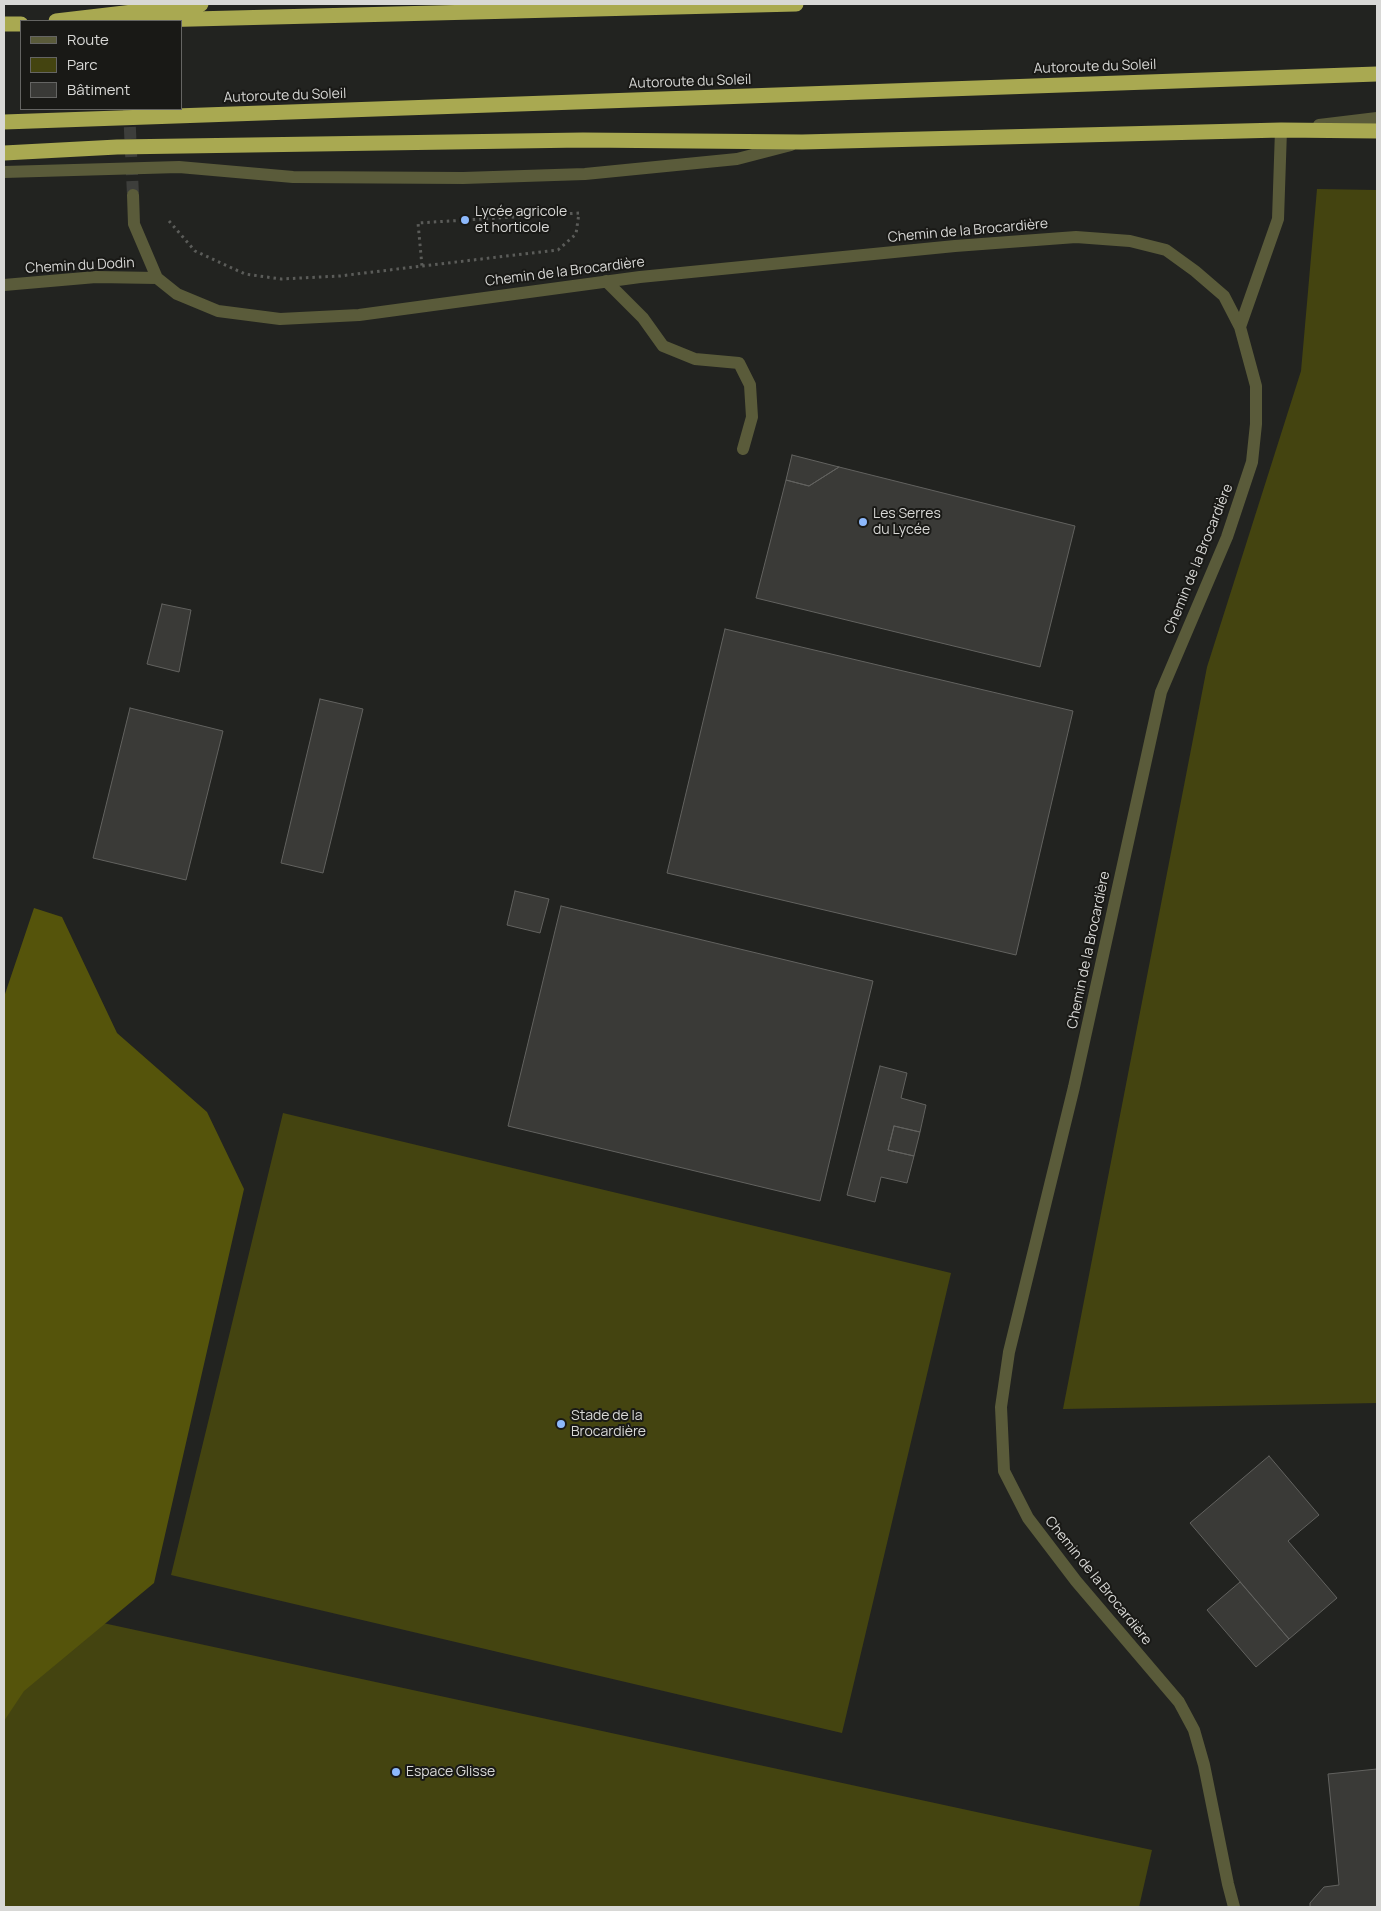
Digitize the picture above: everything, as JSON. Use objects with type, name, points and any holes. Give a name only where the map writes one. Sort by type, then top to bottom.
[{"type":"highway","points":[[65,20],[201,4]]},
{"type":"highway","points":[[152,20],[796,4]]},
{"type":"highway","points":[[4,24],[20,24]]},
{"type":"highway","name":"Autoroute du Soleil","points":[[4,122],[1377,74]]},
{"type":"highway","points":[[4,153],[127,147],[573,140],[802,142],[1281,130],[1377,131]]},
{"type":"street","points":[[1240,327],[1278,219],[1281,130],[1377,118]]},
{"type":"street","points":[[4,172],[179,168],[293,178],[463,178],[585,174],[738,159],[802,142]]},
{"type":"street","name":"Chemin de la Brocardière","points":[[133,195],[134,224],[157,278],[177,294],[218,311],[280,319],[359,315],[606,281],[955,246],[1076,237],[1130,241],[1166,250],[1195,271],[1224,296],[1240,327],[1256,386],[1256,424],[1252,462],[1227,538],[1161,692],[1074,1088],[1009,1352],[1001,1407],[1004,1471],[1028,1518],[1076,1581],[1179,1702],[1194,1730],[1204,1765],[1234,1907]]},
{"type":"street","name":"Chemin du Dodin","points":[[4,284],[96,278],[157,278]]},
{"type":"street","points":[[606,281],[642,318],[663,346],[695,359],[739,363],[750,385],[752,418],[743,449]]},
{"type":"path","points":[[169,221],[195,251],[245,274],[281,279],[340,276],[558,250],[576,234],[579,213],[418,223],[422,266]]},
{"type":"green space","points":[[1317,189],[1377,190],[1377,1403],[1063,1409],[1207,667],[1301,371]]},
{"type":"green space","name":"Stade de la Brocardière","points":[[283,1113],[951,1273],[842,1733],[171,1575]]},
{"type":"green space","name":"Espace Glisse","points":[[29,1607],[1152,1850],[1139,1907],[4,1907],[4,1693]]},
{"type":"shaded area","points":[[34,908],[62,917],[117,1033],[207,1112],[244,1189],[154,1583],[24,1691],[4,1721],[4,997]]},
{"type":"building","points":[[792,455],[839,467],[809,486],[786,480]]},
{"type":"building","points":[[839,467],[1075,526],[1040,667],[756,598],[786,480],[809,486]]},
{"type":"building","points":[[162,604],[191,610],[179,672],[147,664]]},
{"type":"building","points":[[725,629],[1073,711],[1016,955],[667,873]]},
{"type":"building","points":[[320,699],[363,709],[323,873],[281,863]]},
{"type":"building","points":[[130,708],[223,731],[186,880],[93,858]]},
{"type":"building","points":[[515,891],[549,899],[540,933],[507,925]]},
{"type":"building","points":[[561,906],[873,981],[820,1201],[508,1126]]},
{"type":"building","points":[[880,1066],[907,1073],[901,1098],[926,1105],[920,1132],[894,1126],[888,1150],[914,1156],[907,1183],[881,1177],[875,1202],[847,1195]]},
{"type":"building","points":[[894,1126],[920,1132],[914,1156],[888,1150]]},
{"type":"building","points":[[1269,1456],[1319,1515],[1288,1541],[1337,1598],[1289,1639],[1190,1523]]},
{"type":"building","points":[[1240,1582],[1289,1639],[1256,1667],[1207,1610]]},
{"type":"building","points":[[1377,1769],[1377,1907],[1310,1907],[1310,1903],[1324,1887],[1339,1885],[1328,1774]]},
{"type":"tunnel","points":[[129,110],[133,195]]},
{"type":"place","name":"Lycée agricole et horticole","points":[[465,220]]},
{"type":"place","name":"Les Serres du Lycée","points":[[863,522]]},
{"type":"place","name":"Stade de la Brocardière","points":[[561,1424]]},
{"type":"place","name":"Espace Glisse","points":[[396,1772]]}]
